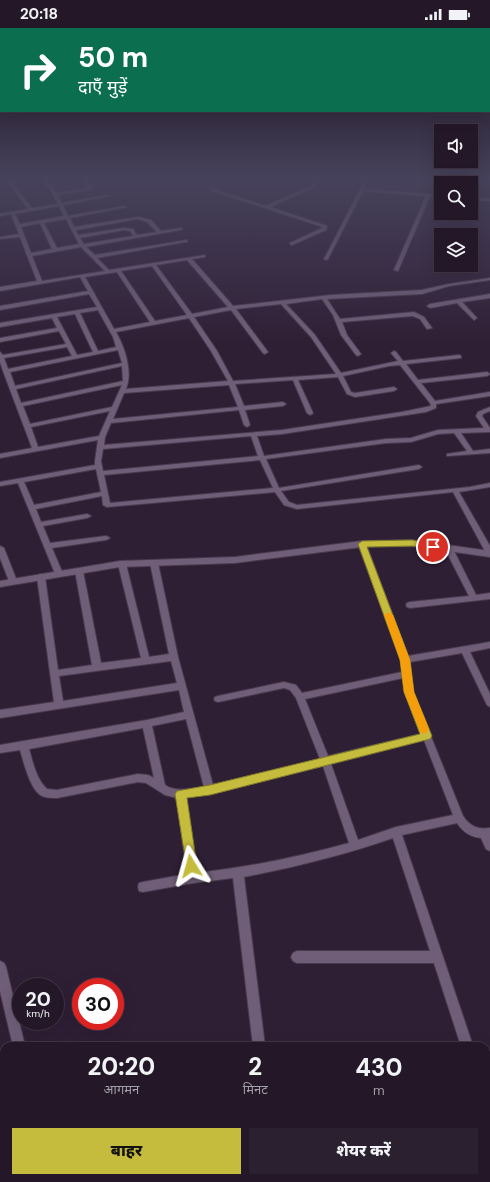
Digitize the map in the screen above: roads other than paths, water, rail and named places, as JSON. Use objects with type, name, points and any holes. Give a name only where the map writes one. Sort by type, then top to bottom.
[{"type":"street","points":[[48,234],[55,250]]},
{"type":"street","points":[[75,234],[83,245],[108,271]]},
{"type":"street","points":[[77,237],[95,234]]},
{"type":"street","points":[[30,255],[151,234]]},
{"type":"street","points":[[292,244],[314,234]]},
{"type":"street","points":[[326,259],[339,234]]},
{"type":"street","points":[[396,270],[412,234]]},
{"type":"street","points":[[0,238],[22,235],[40,282]]},
{"type":"street","points":[[94,256],[185,241]]},
{"type":"street","points":[[0,289],[204,256]]},
{"type":"street","points":[[189,259],[232,308],[265,352]]},
{"type":"street","points":[[153,264],[190,316],[232,384],[247,425]]},
{"type":"street","points":[[118,270],[153,323]]},
{"type":"street","points":[[82,276],[112,330],[125,364],[126,382],[102,437],[98,461],[107,505],[277,490],[419,467]]},
{"type":"street","points":[[112,330],[232,308],[324,298],[422,292],[449,285],[490,279]]},
{"type":"street","points":[[0,308],[92,292]]},
{"type":"street","points":[[430,306],[490,296]]},
{"type":"street","points":[[324,298],[336,315],[344,335],[358,354]]},
{"type":"street","points":[[283,302],[313,336],[340,375],[348,392],[354,395],[394,389]]},
{"type":"street","points":[[459,302],[474,318]]},
{"type":"street","points":[[0,325],[100,308]]},
{"type":"street","points":[[77,312],[96,353]]},
{"type":"street","points":[[338,321],[414,314],[422,318],[430,328]]},
{"type":"street","points":[[54,316],[74,357]]},
{"type":"street","points":[[0,340],[61,329]]},
{"type":"street","points":[[36,450],[0,356],[69,345]]},
{"type":"street","points":[[6,371],[119,348]]},
{"type":"street","points":[[100,447],[253,434],[426,410],[434,407],[433,403],[394,353]]},
{"type":"street","points":[[122,392],[340,375],[378,366],[459,358]]},
{"type":"street","points":[[13,388],[125,364]]},
{"type":"street","points":[[416,382],[487,374]]},
{"type":"street","points":[[295,379],[310,413]]},
{"type":"street","points":[[19,405],[126,382]]},
{"type":"street","points":[[433,403],[490,394]]},
{"type":"street","points":[[109,421],[283,404]]},
{"type":"street","points":[[27,426],[115,408]]},
{"type":"street","points":[[489,430],[479,416],[480,413],[490,410]]},
{"type":"street","points":[[0,484],[100,469],[262,458],[386,440],[403,441],[438,432],[489,430]]},
{"type":"street","points":[[456,431],[471,453]]},
{"type":"street","points":[[253,434],[277,490],[285,503],[291,506],[296,507],[470,489],[490,485]]},
{"type":"street","points":[[0,456],[102,437]]},
{"type":"street","points":[[449,455],[490,451]]},
{"type":"street","points":[[20,480],[59,574]]},
{"type":"street","points":[[455,490],[490,553]]},
{"type":"street","points":[[31,508],[105,493]]},
{"type":"street","points":[[38,524],[87,516]]},
{"type":"street","points":[[47,546],[106,538]]},
{"type":"street","points":[[0,584],[122,564],[235,560],[362,544],[412,543],[449,549],[490,553]]},
{"type":"street","points":[[362,544],[405,660],[409,692],[459,818],[465,829],[475,833],[487,833],[490,846]]},
{"type":"street","points":[[0,548],[13,582]]},
{"type":"street","points":[[449,549],[474,598]]},
{"type":"street","points":[[154,563],[174,657],[210,790]]},
{"type":"street","points":[[122,564],[146,661]]},
{"type":"street","points":[[79,571],[97,667]]},
{"type":"street","points":[[41,577],[59,705]]},
{"type":"street","points":[[410,605],[490,596]]},
{"type":"street","points":[[405,660],[490,644]]},
{"type":"street","points":[[464,650],[490,704]]},
{"type":"street","points":[[54,674],[174,657]]},
{"type":"street","points":[[300,697],[407,674]]},
{"type":"street","points":[[218,699],[284,685],[293,687],[300,697],[326,762],[355,846]]},
{"type":"street","points":[[0,714],[182,686]]},
{"type":"street","points":[[0,749],[147,724],[190,714]]},
{"type":"street","points":[[147,724],[161,788]]},
{"type":"street","points":[[23,746],[36,782],[42,791],[48,794],[57,794],[138,778],[148,779],[168,792],[181,794],[210,790],[426,736]]},
{"type":"street","points":[[181,794],[193,878]]},
{"type":"street","points":[[143,887],[193,878],[238,873],[291,863],[355,846],[396,832],[459,818]]},
{"type":"street","points":[[396,832],[465,1042]]},
{"type":"street","points":[[238,873],[259,1042]]},
{"type":"street","points":[[298,957],[437,957]]},
{"type":"street","points":[[0,967],[18,1042]]}]
